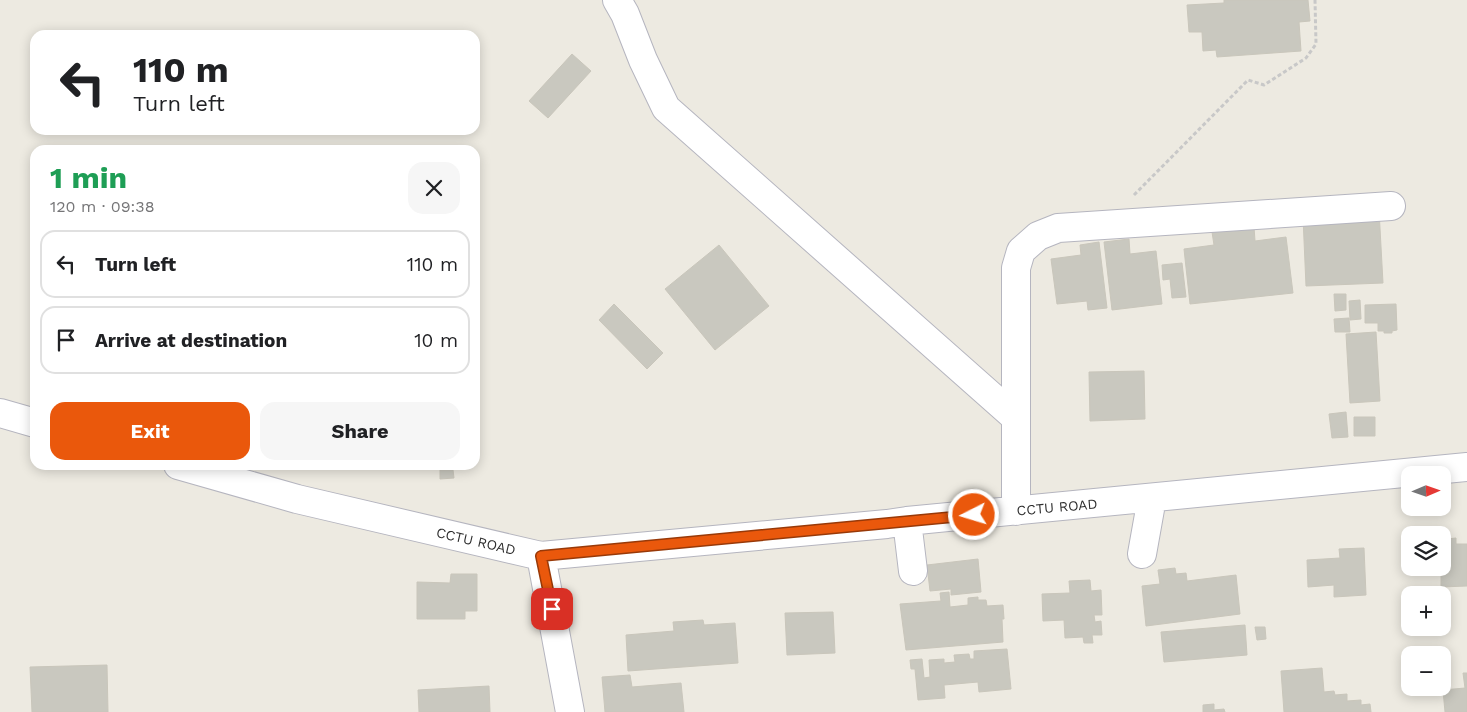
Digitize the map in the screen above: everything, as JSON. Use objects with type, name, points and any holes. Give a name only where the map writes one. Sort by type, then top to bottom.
[{"type":"street","points":[[617,0],[625,14],[643,60],[666,108],[1016,418]]},
{"type":"street","points":[[1016,511],[1016,268],[1021,251],[1038,236],[1058,228],[1391,206]]},
{"type":"street","points":[[0,413],[30,422]]},
{"type":"street","name":"CCTU ROAD","points":[[196,470],[297,499],[541,556],[1467,467]]},
{"type":"street","points":[[1142,554],[1152,498]]},
{"type":"street","points":[[907,521],[912,571]]},
{"type":"street","points":[[541,556],[570,712]]},
{"type":"path","points":[[1126,197],[1134,195],[1248,80],[1264,85],[1306,58],[1316,44],[1315,0]]},
{"type":"building","points":[[1224,0],[1308,0],[1310,21],[1299,22],[1301,51],[1217,57],[1216,50],[1203,51],[1202,32],[1189,32],[1187,5],[1224,3]]},
{"type":"building","points":[[572,54],[591,71],[548,118],[529,101]]},
{"type":"building","points":[[1379,210],[1383,283],[1306,286],[1303,217]]},
{"type":"building","points":[[1254,227],[1255,241],[1286,237],[1293,293],[1190,304],[1184,249],[1214,245],[1212,232]]},
{"type":"building","points":[[1129,239],[1130,254],[1156,251],[1162,304],[1112,310],[1104,242]]},
{"type":"building","points":[[1099,242],[1107,308],[1088,310],[1087,301],[1057,304],[1051,259],[1081,255],[1080,245]]},
{"type":"building","points":[[719,245],[769,306],[715,350],[665,289]]},
{"type":"building","points":[[1182,263],[1186,297],[1172,298],[1170,279],[1163,280],[1162,265]]},
{"type":"building","points":[[1334,294],[1346,294],[1346,310],[1335,311]]},
{"type":"building","points":[[1360,300],[1361,319],[1350,320],[1349,301]]},
{"type":"building","points":[[614,304],[663,353],[647,369],[599,320]]},
{"type":"building","points":[[1396,304],[1397,330],[1392,331],[1392,333],[1384,333],[1384,331],[1378,331],[1378,323],[1365,323],[1365,305]]},
{"type":"building","points":[[1349,318],[1350,332],[1335,332],[1334,319]]},
{"type":"building","points":[[1376,332],[1380,401],[1350,403],[1346,334]]},
{"type":"building","points":[[1144,371],[1145,419],[1090,421],[1089,372]]},
{"type":"building","points":[[1346,412],[1348,437],[1332,438],[1329,414]]},
{"type":"building","points":[[1354,417],[1375,417],[1375,436],[1354,436]]},
{"type":"building","points":[[440,470],[453,470],[454,478],[440,479]]},
{"type":"building","points":[[1456,538],[1456,544],[1467,544],[1467,586],[1441,586],[1441,576],[1451,576],[1451,539]]},
{"type":"building","points":[[1364,548],[1366,595],[1334,597],[1334,585],[1308,587],[1307,560],[1340,558],[1339,549]]},
{"type":"building","points":[[978,559],[981,592],[951,595],[951,589],[930,591],[927,565]]},
{"type":"building","points":[[1175,568],[1176,574],[1186,573],[1187,581],[1236,575],[1240,614],[1146,626],[1142,586],[1160,584],[1158,570]]},
{"type":"building","points":[[451,574],[477,574],[477,611],[465,611],[465,619],[417,619],[417,582],[450,583]]},
{"type":"building","points":[[1090,580],[1091,591],[1101,590],[1102,615],[1094,615],[1095,622],[1101,621],[1102,635],[1092,635],[1093,643],[1084,643],[1083,637],[1065,638],[1064,620],[1043,621],[1042,594],[1070,593],[1069,581]]},
{"type":"building","points":[[949,592],[950,607],[968,605],[968,598],[978,597],[978,600],[986,600],[987,606],[1003,605],[1003,642],[906,650],[900,604],[941,601],[940,593]]},
{"type":"building","points":[[833,612],[835,653],[787,655],[785,613]]},
{"type":"building","points":[[703,620],[704,625],[735,623],[738,663],[628,671],[626,635],[674,631],[673,622]]},
{"type":"building","points":[[1245,625],[1247,655],[1164,662],[1161,632]]},
{"type":"building","points":[[1255,627],[1265,627],[1266,639],[1257,640]]},
{"type":"building","points":[[1007,649],[1011,689],[979,692],[978,682],[944,685],[945,698],[918,700],[915,669],[911,669],[910,660],[922,659],[924,678],[930,677],[929,660],[944,659],[944,663],[955,662],[954,655],[969,654],[970,659],[974,659],[974,651]]},
{"type":"building","points":[[107,665],[108,712],[32,712],[30,667]]},
{"type":"building","points":[[1322,668],[1324,692],[1334,691],[1335,695],[1347,694],[1347,701],[1361,700],[1361,705],[1370,704],[1371,712],[1284,712],[1281,671]]},
{"type":"building","points":[[1463,673],[1467,673],[1467,712],[1445,712],[1444,696],[1451,696],[1451,689],[1465,688]]},
{"type":"building","points":[[630,675],[632,687],[681,683],[684,712],[605,712],[602,677]]},
{"type":"building","points":[[489,686],[490,712],[419,712],[418,690]]},
{"type":"building","points":[[1214,704],[1214,710],[1224,709],[1225,712],[1203,712],[1203,705]]},
{"type":"route","points":[[552,609],[541,556],[974,515]]}]
